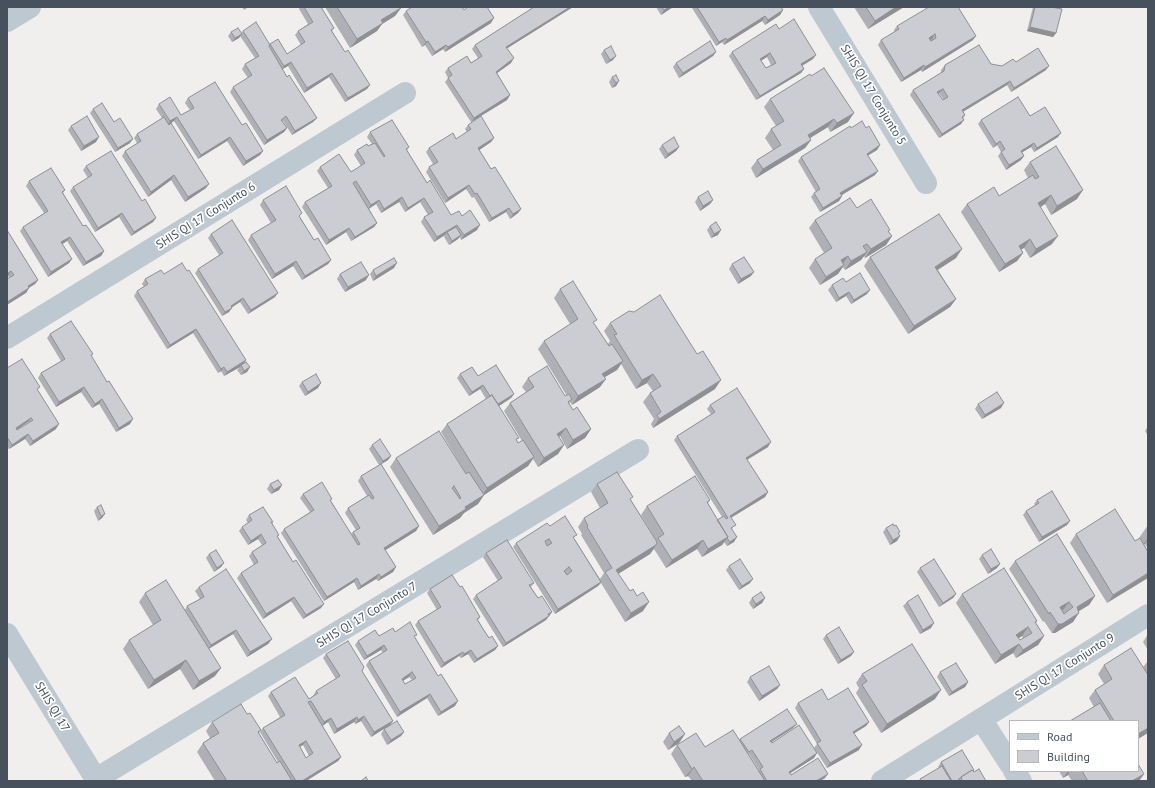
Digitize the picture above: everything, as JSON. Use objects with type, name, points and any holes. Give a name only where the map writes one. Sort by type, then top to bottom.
[{"type":"street","points":[[7,21],[30,7]]},
{"type":"street","name":"SHIS QI 17 Conjunto 5","points":[[819,7],[926,183]]},
{"type":"street","name":"SHIS QI 17 Conjunto 6","points":[[7,338],[405,93]]},
{"type":"street","name":"SHIS QI 17 Conjunto 7","points":[[96,780],[638,450]]},
{"type":"street","name":"SHIS QI 17 Conjunto 9","points":[[882,781],[1148,615]]},
{"type":"street","name":"SHIS QI 17","points":[[7,634],[96,780]]},
{"type":"street","points":[[982,719],[1009,762]]},
{"type":"street","points":[[1015,772],[1021,781]]},
{"type":"building","points":[[304,7],[321,7],[334,28],[331,30],[345,52],[348,50],[370,85],[348,98],[332,73],[307,88],[291,62],[284,66],[270,44],[278,39],[287,54],[305,42],[298,31],[313,22]]},
{"type":"building","points":[[337,7],[401,8],[381,20],[383,23],[357,39]]},
{"type":"building","points":[[412,7],[462,7],[464,10],[468,7],[487,7],[494,18],[448,47],[446,45],[435,52],[428,41],[426,42],[406,11]]},
{"type":"building","points":[[534,7],[570,7],[506,47],[514,58],[496,72],[510,95],[474,118],[448,78],[452,75],[448,68],[467,56],[471,63],[482,56],[475,45]]},
{"type":"building","points":[[662,7],[669,7],[664,10]]},
{"type":"building","points":[[697,7],[781,7],[783,10],[768,20],[765,16],[727,40],[726,38],[719,42]]},
{"type":"building","points":[[866,7],[896,7],[875,21]]},
{"type":"building","points":[[929,7],[958,7],[976,36],[904,78],[881,40],[899,29],[897,26]],"holes":[[[935,34],[936,38],[931,41],[929,38]]]},
{"type":"building","points":[[1035,7],[1062,9],[1056,33],[1030,27]]},
{"type":"building","points":[[794,19],[816,55],[801,64],[804,69],[760,96],[732,52],[776,24],[779,29]],"holes":[[[770,53],[776,63],[766,68],[760,59]]]},
{"type":"building","points":[[256,22],[287,77],[289,75],[317,118],[295,131],[286,116],[281,120],[287,128],[267,140],[233,87],[252,75],[245,64],[259,56],[243,31]]},
{"type":"building","points":[[238,28],[242,34],[235,38],[231,32]]},
{"type":"building","points":[[710,41],[716,52],[683,73],[676,63]]},
{"type":"building","points":[[979,45],[991,64],[1002,66],[1013,59],[1016,62],[1038,48],[1049,66],[1014,88],[1010,81],[962,110],[965,115],[962,117],[964,120],[942,134],[913,90],[944,71],[945,65]],"holes":[[[943,89],[948,97],[943,100],[937,92]]]},
{"type":"building","points":[[611,46],[616,56],[610,60],[604,50]]},
{"type":"building","points":[[824,68],[854,113],[837,123],[834,119],[808,135],[811,140],[763,169],[757,160],[781,145],[771,129],[784,121],[770,99],[810,74],[811,76]]},
{"type":"building","points":[[616,75],[619,81],[616,83],[612,77]]},
{"type":"building","points":[[215,82],[242,125],[246,123],[263,151],[246,161],[230,137],[201,155],[177,117],[170,121],[159,104],[170,97],[181,115],[194,108],[188,98]]},
{"type":"building","points":[[1018,97],[1030,116],[1045,107],[1061,133],[1037,148],[1034,143],[1021,151],[1024,156],[1009,165],[1001,152],[1005,149],[1000,141],[996,144],[981,120]]},
{"type":"building","points":[[102,103],[114,122],[120,118],[133,139],[118,148],[93,109]]},
{"type":"building","points":[[87,116],[99,137],[84,146],[71,126]]},
{"type":"building","points":[[481,116],[494,138],[478,148],[491,169],[495,167],[521,209],[513,214],[509,208],[492,218],[477,193],[475,194],[469,185],[448,198],[429,167],[438,162],[429,148],[453,133],[456,139],[471,129],[468,125]]},
{"type":"building","points":[[164,117],[169,125],[171,123],[209,184],[188,197],[174,175],[151,192],[125,151],[141,141],[137,134]]},
{"type":"building","points":[[392,120],[409,147],[406,149],[427,183],[430,180],[451,215],[459,211],[462,216],[470,210],[480,225],[464,235],[457,225],[437,237],[424,217],[433,212],[424,198],[408,208],[402,197],[384,209],[379,200],[371,205],[356,181],[353,183],[377,223],[355,237],[349,228],[329,240],[305,202],[332,186],[320,167],[339,154],[351,172],[365,163],[357,150],[367,144],[368,146],[375,143],[384,157],[385,156],[370,132]]},
{"type":"building","points":[[862,121],[866,128],[869,126],[880,145],[867,154],[878,171],[840,193],[842,196],[823,208],[814,193],[820,189],[801,157],[850,126],[851,128]]},
{"type":"building","points":[[674,137],[679,147],[668,154],[662,145]]},
{"type":"building","points":[[1056,146],[1083,190],[1057,206],[1051,195],[1038,203],[1058,236],[1036,249],[1030,239],[1019,246],[1023,253],[1005,264],[967,204],[994,187],[999,196],[1033,175],[1035,179],[1039,177],[1030,162]]},
{"type":"building","points":[[111,151],[142,201],[145,199],[156,218],[134,232],[122,213],[98,228],[73,187],[92,175],[86,166]]},
{"type":"building","points":[[51,168],[65,190],[62,192],[83,226],[86,225],[104,251],[86,262],[70,237],[61,242],[72,259],[51,272],[23,227],[48,211],[29,181]]},
{"type":"building","points":[[286,186],[302,213],[299,216],[314,240],[318,238],[331,260],[305,276],[296,261],[275,274],[251,235],[276,220],[263,200]]},
{"type":"building","points":[[708,191],[713,200],[703,206],[698,197]]},
{"type":"building","points":[[850,198],[857,208],[871,199],[890,230],[888,231],[892,236],[871,249],[867,244],[863,246],[867,252],[851,261],[848,256],[841,260],[844,265],[826,277],[815,259],[832,248],[815,220]]},
{"type":"building","points":[[939,214],[962,249],[935,267],[956,299],[914,326],[870,257]]},
{"type":"building","points":[[232,220],[278,293],[251,310],[243,298],[225,312],[198,269],[223,253],[211,234]]},
{"type":"building","points":[[716,222],[721,230],[714,234],[710,226]]},
{"type":"building","points":[[456,227],[461,235],[452,241],[447,232]]},
{"type":"building","points":[[7,230],[38,280],[28,286],[29,288],[7,302],[7,279],[14,275],[11,271],[7,274]]},
{"type":"building","points":[[744,257],[754,272],[741,279],[732,264]]},
{"type":"building","points":[[394,258],[397,263],[376,276],[373,270]]},
{"type":"building","points":[[361,262],[369,275],[348,287],[340,274]]},
{"type":"building","points":[[182,263],[187,271],[189,270],[246,360],[227,372],[224,367],[221,369],[196,329],[170,345],[137,291],[148,284],[145,279],[161,270],[164,274]]},
{"type":"building","points":[[860,273],[870,290],[854,300],[849,292],[839,298],[832,285],[843,278],[846,282]]},
{"type":"building","points":[[573,281],[597,320],[593,322],[609,346],[612,344],[623,361],[602,374],[606,379],[578,396],[544,341],[578,319],[560,289]]},
{"type":"building","points":[[660,295],[697,354],[703,351],[721,380],[659,419],[657,415],[661,412],[650,393],[661,386],[653,374],[642,380],[614,335],[617,334],[610,323],[629,311],[634,312]]},
{"type":"building","points":[[71,321],[93,354],[91,355],[107,382],[109,381],[133,419],[119,428],[102,399],[95,404],[84,387],[59,402],[41,373],[65,359],[50,334]]},
{"type":"building","points":[[22,359],[40,387],[37,389],[59,424],[33,441],[28,434],[12,445],[7,437],[7,368]],"holes":[[[31,418],[33,420],[17,430],[16,428]]]},
{"type":"building","points":[[246,362],[250,367],[244,371],[241,365]]},
{"type":"building","points":[[496,365],[514,394],[498,404],[492,395],[490,396],[483,385],[472,392],[460,374],[472,367],[478,376]]},
{"type":"building","points":[[547,366],[565,396],[569,394],[572,399],[568,402],[573,410],[577,407],[591,429],[573,440],[566,428],[557,434],[564,445],[544,458],[510,403],[534,387],[528,378]]},
{"type":"building","points":[[316,374],[321,383],[308,392],[302,382]]},
{"type":"building","points":[[737,388],[771,442],[746,458],[768,492],[730,516],[736,525],[731,528],[737,537],[730,542],[717,520],[724,516],[726,519],[728,518],[677,436],[715,412],[710,405]]},
{"type":"building","points":[[997,392],[1004,403],[985,415],[978,404]]},
{"type":"building","points":[[492,395],[519,438],[516,439],[518,443],[523,440],[534,457],[487,488],[447,424]]},
{"type":"building","points":[[439,431],[466,474],[469,472],[484,495],[465,507],[466,509],[439,526],[396,458]],"holes":[[[454,486],[461,498],[460,499],[452,488]]]},
{"type":"building","points":[[380,439],[391,456],[383,461],[372,445]]},
{"type":"building","points":[[381,464],[419,526],[384,548],[396,567],[381,577],[379,574],[361,586],[357,578],[327,597],[284,529],[314,510],[303,494],[322,482],[332,499],[330,500],[358,545],[360,544],[353,532],[360,528],[348,508],[369,495],[372,499],[374,498],[361,476]]},
{"type":"building","points":[[617,472],[633,497],[630,499],[657,542],[656,545],[616,570],[630,591],[633,589],[637,596],[643,592],[649,602],[631,613],[605,572],[612,568],[587,527],[588,526],[584,518],[608,503],[597,484]]},
{"type":"building","points":[[695,476],[710,500],[707,502],[728,537],[708,549],[703,540],[672,560],[658,538],[664,534],[647,506]]},
{"type":"building","points":[[278,480],[282,485],[274,490],[270,484]]},
{"type":"building","points":[[1052,491],[1070,521],[1042,537],[1026,511],[1039,503],[1037,500]]},
{"type":"building","points":[[101,505],[105,514],[101,516],[97,507]]},
{"type":"building","points":[[263,507],[273,522],[271,522],[279,535],[277,536],[293,562],[296,560],[324,604],[306,615],[294,597],[266,614],[241,573],[258,562],[252,552],[266,543],[261,534],[251,541],[242,527],[252,520],[249,515]]},
{"type":"building","points":[[1115,509],[1135,541],[1140,538],[1148,552],[1148,573],[1113,595],[1076,534]]},
{"type":"building","points":[[565,516],[577,535],[573,537],[601,582],[558,609],[516,543],[547,523],[550,526]],"holes":[[[549,539],[552,543],[547,546],[545,541]],[[569,567],[572,571],[567,575],[564,571]]]},
{"type":"building","points":[[893,524],[894,526],[896,525],[900,532],[898,533],[900,536],[893,540],[886,528]]},
{"type":"building","points":[[1057,534],[1095,596],[1077,607],[1079,613],[1062,624],[1058,624],[1050,612],[1049,614],[1015,561]],"holes":[[[1069,602],[1073,607],[1064,614],[1060,607]]]},
{"type":"building","points":[[507,540],[534,583],[529,585],[538,598],[542,596],[552,612],[548,614],[549,616],[506,643],[476,595],[502,578],[486,553]]},
{"type":"building","points":[[991,549],[1000,564],[991,569],[982,555]]},
{"type":"building","points":[[216,550],[224,563],[217,568],[209,554]]},
{"type":"building","points":[[740,559],[753,579],[742,586],[729,566]]},
{"type":"building","points":[[934,559],[956,594],[943,603],[920,568]]},
{"type":"building","points":[[1004,568],[1037,621],[1035,622],[1044,636],[1023,650],[1019,644],[1001,655],[962,594]],"holes":[[[1028,627],[1032,633],[1020,640],[1016,635]]]},
{"type":"building","points":[[226,569],[272,639],[250,652],[236,630],[211,645],[187,606],[204,597],[199,587]]},
{"type":"building","points":[[452,575],[460,587],[462,586],[480,617],[477,619],[483,629],[489,638],[492,636],[498,646],[477,659],[471,650],[464,654],[463,652],[444,663],[418,621],[441,607],[430,589]]},
{"type":"building","points":[[166,580],[221,668],[199,681],[186,660],[154,680],[129,640],[161,620],[145,593]]},
{"type":"building","points":[[761,592],[765,598],[756,604],[752,598]]},
{"type":"building","points":[[918,595],[934,623],[923,630],[907,602]]},
{"type":"building","points":[[410,622],[417,635],[414,636],[438,676],[441,674],[458,701],[441,712],[430,694],[400,712],[369,661],[387,650],[384,645],[367,656],[358,641],[375,630],[379,636],[393,628],[395,632]],"holes":[[[412,672],[416,678],[405,684],[402,679]]]},
{"type":"building","points":[[839,627],[854,652],[841,660],[826,635]]},
{"type":"building","points":[[348,641],[364,667],[362,671],[393,721],[374,732],[364,716],[358,720],[357,717],[337,729],[331,718],[324,722],[311,701],[308,702],[341,757],[302,781],[296,781],[263,728],[285,715],[271,692],[295,677],[309,699],[318,693],[316,691],[340,676],[326,654]],"holes":[[[306,741],[313,753],[306,758],[299,745]]]},
{"type":"building","points":[[912,644],[941,690],[887,724],[862,685],[867,681],[862,674]]},
{"type":"building","points":[[1131,648],[1148,675],[1148,728],[1139,733],[1139,720],[1113,720],[1095,690],[1112,679],[1104,665]]},
{"type":"building","points":[[956,663],[968,682],[952,692],[940,672]]},
{"type":"building","points":[[769,666],[780,685],[762,696],[750,677]]},
{"type":"building","points":[[848,688],[869,722],[853,732],[862,745],[830,763],[817,743],[821,741],[798,703],[822,689],[828,700]]},
{"type":"building","points":[[1100,703],[1110,720],[1072,720]]},
{"type":"building","points":[[241,704],[247,714],[250,713],[261,730],[258,732],[277,763],[280,761],[292,781],[227,781],[203,743],[219,733],[212,722]]},
{"type":"building","points":[[787,709],[797,724],[770,741],[772,743],[799,725],[817,753],[789,772],[791,775],[818,758],[828,774],[816,781],[767,781],[760,769],[763,767],[752,750],[749,752],[740,739]]},
{"type":"building","points":[[397,721],[404,732],[391,740],[384,729]]},
{"type":"building","points":[[679,726],[685,734],[674,742],[669,733]]},
{"type":"building","points":[[733,730],[765,781],[703,781],[694,767],[692,769],[677,745],[696,733],[705,747]]},
{"type":"building","points":[[962,750],[974,770],[957,781],[952,781],[941,762]]},
{"type":"building","points":[[942,766],[951,781],[921,781],[920,779]]},
{"type":"building","points":[[1139,766],[1144,774],[1132,781],[1088,781],[1083,772],[1139,772]]},
{"type":"building","points":[[979,769],[986,781],[960,781],[962,779],[961,777],[972,770],[974,772]]},
{"type":"building","points":[[366,777],[368,781],[361,781]]}]
